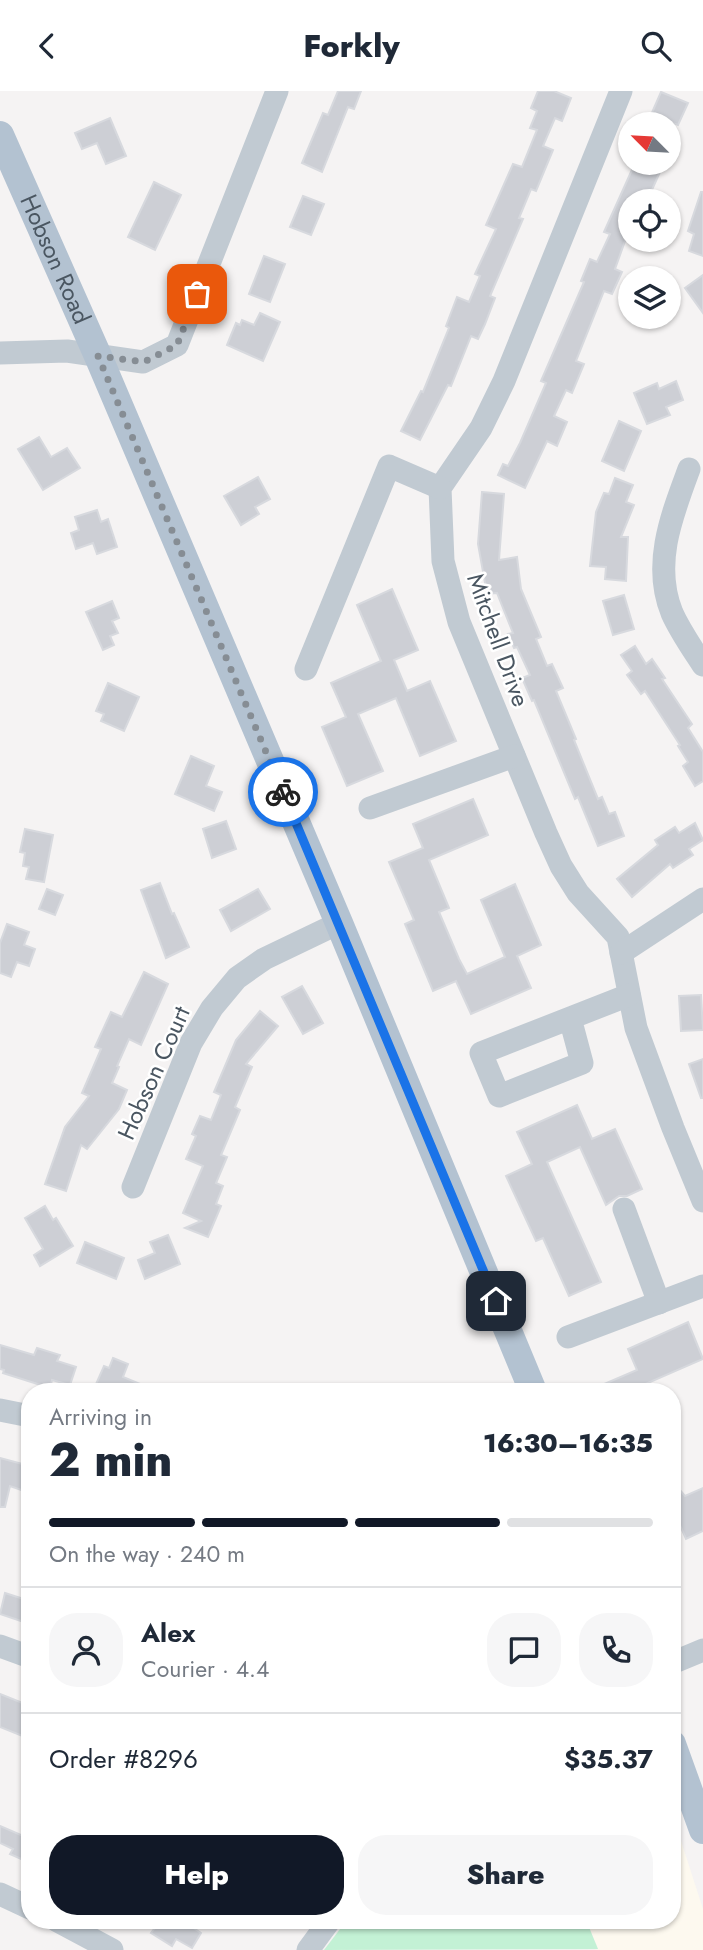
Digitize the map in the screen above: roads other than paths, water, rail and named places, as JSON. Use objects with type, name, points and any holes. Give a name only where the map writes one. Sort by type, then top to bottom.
[{"type":"main road","name":"Hobson Road","points":[[0,135],[98,356],[339,923],[530,1383]]},
{"type":"main road","points":[[681,1769],[703,1829]]},
{"type":"street","points":[[0,353],[67,351],[144,362],[177,345],[277,91]]},
{"type":"street","points":[[306,669],[389,466],[440,488],[481,428],[504,381],[621,91]]},
{"type":"street","points":[[689,469],[669,524],[664,548],[664,571],[671,612],[703,665]]},
{"type":"street","name":"Mitchell Drive","points":[[440,488],[441,538],[449,589],[459,622],[561,866],[578,893],[618,937],[636,1028],[703,1201]]},
{"type":"street","points":[[370,808],[514,756]]},
{"type":"street","points":[[621,953],[703,899]]},
{"type":"street","name":"Hobson Court","points":[[133,1187],[191,1043],[212,1008],[237,978],[264,958],[339,923]]},
{"type":"street","points":[[570,1018],[629,995]]},
{"type":"street","points":[[624,1209],[659,1303]]},
{"type":"street","points":[[568,1337],[703,1286]]},
{"type":"street","points":[[0,1410],[21,1414]]},
{"type":"street","points":[[0,1646],[21,1654]]},
{"type":"street","points":[[681,1659],[703,1650]]},
{"type":"street","points":[[0,1894],[21,1904]]},
{"type":"street","points":[[73,1929],[112,1950]]},
{"type":"street","points":[[308,1950],[323,1929]]}]
